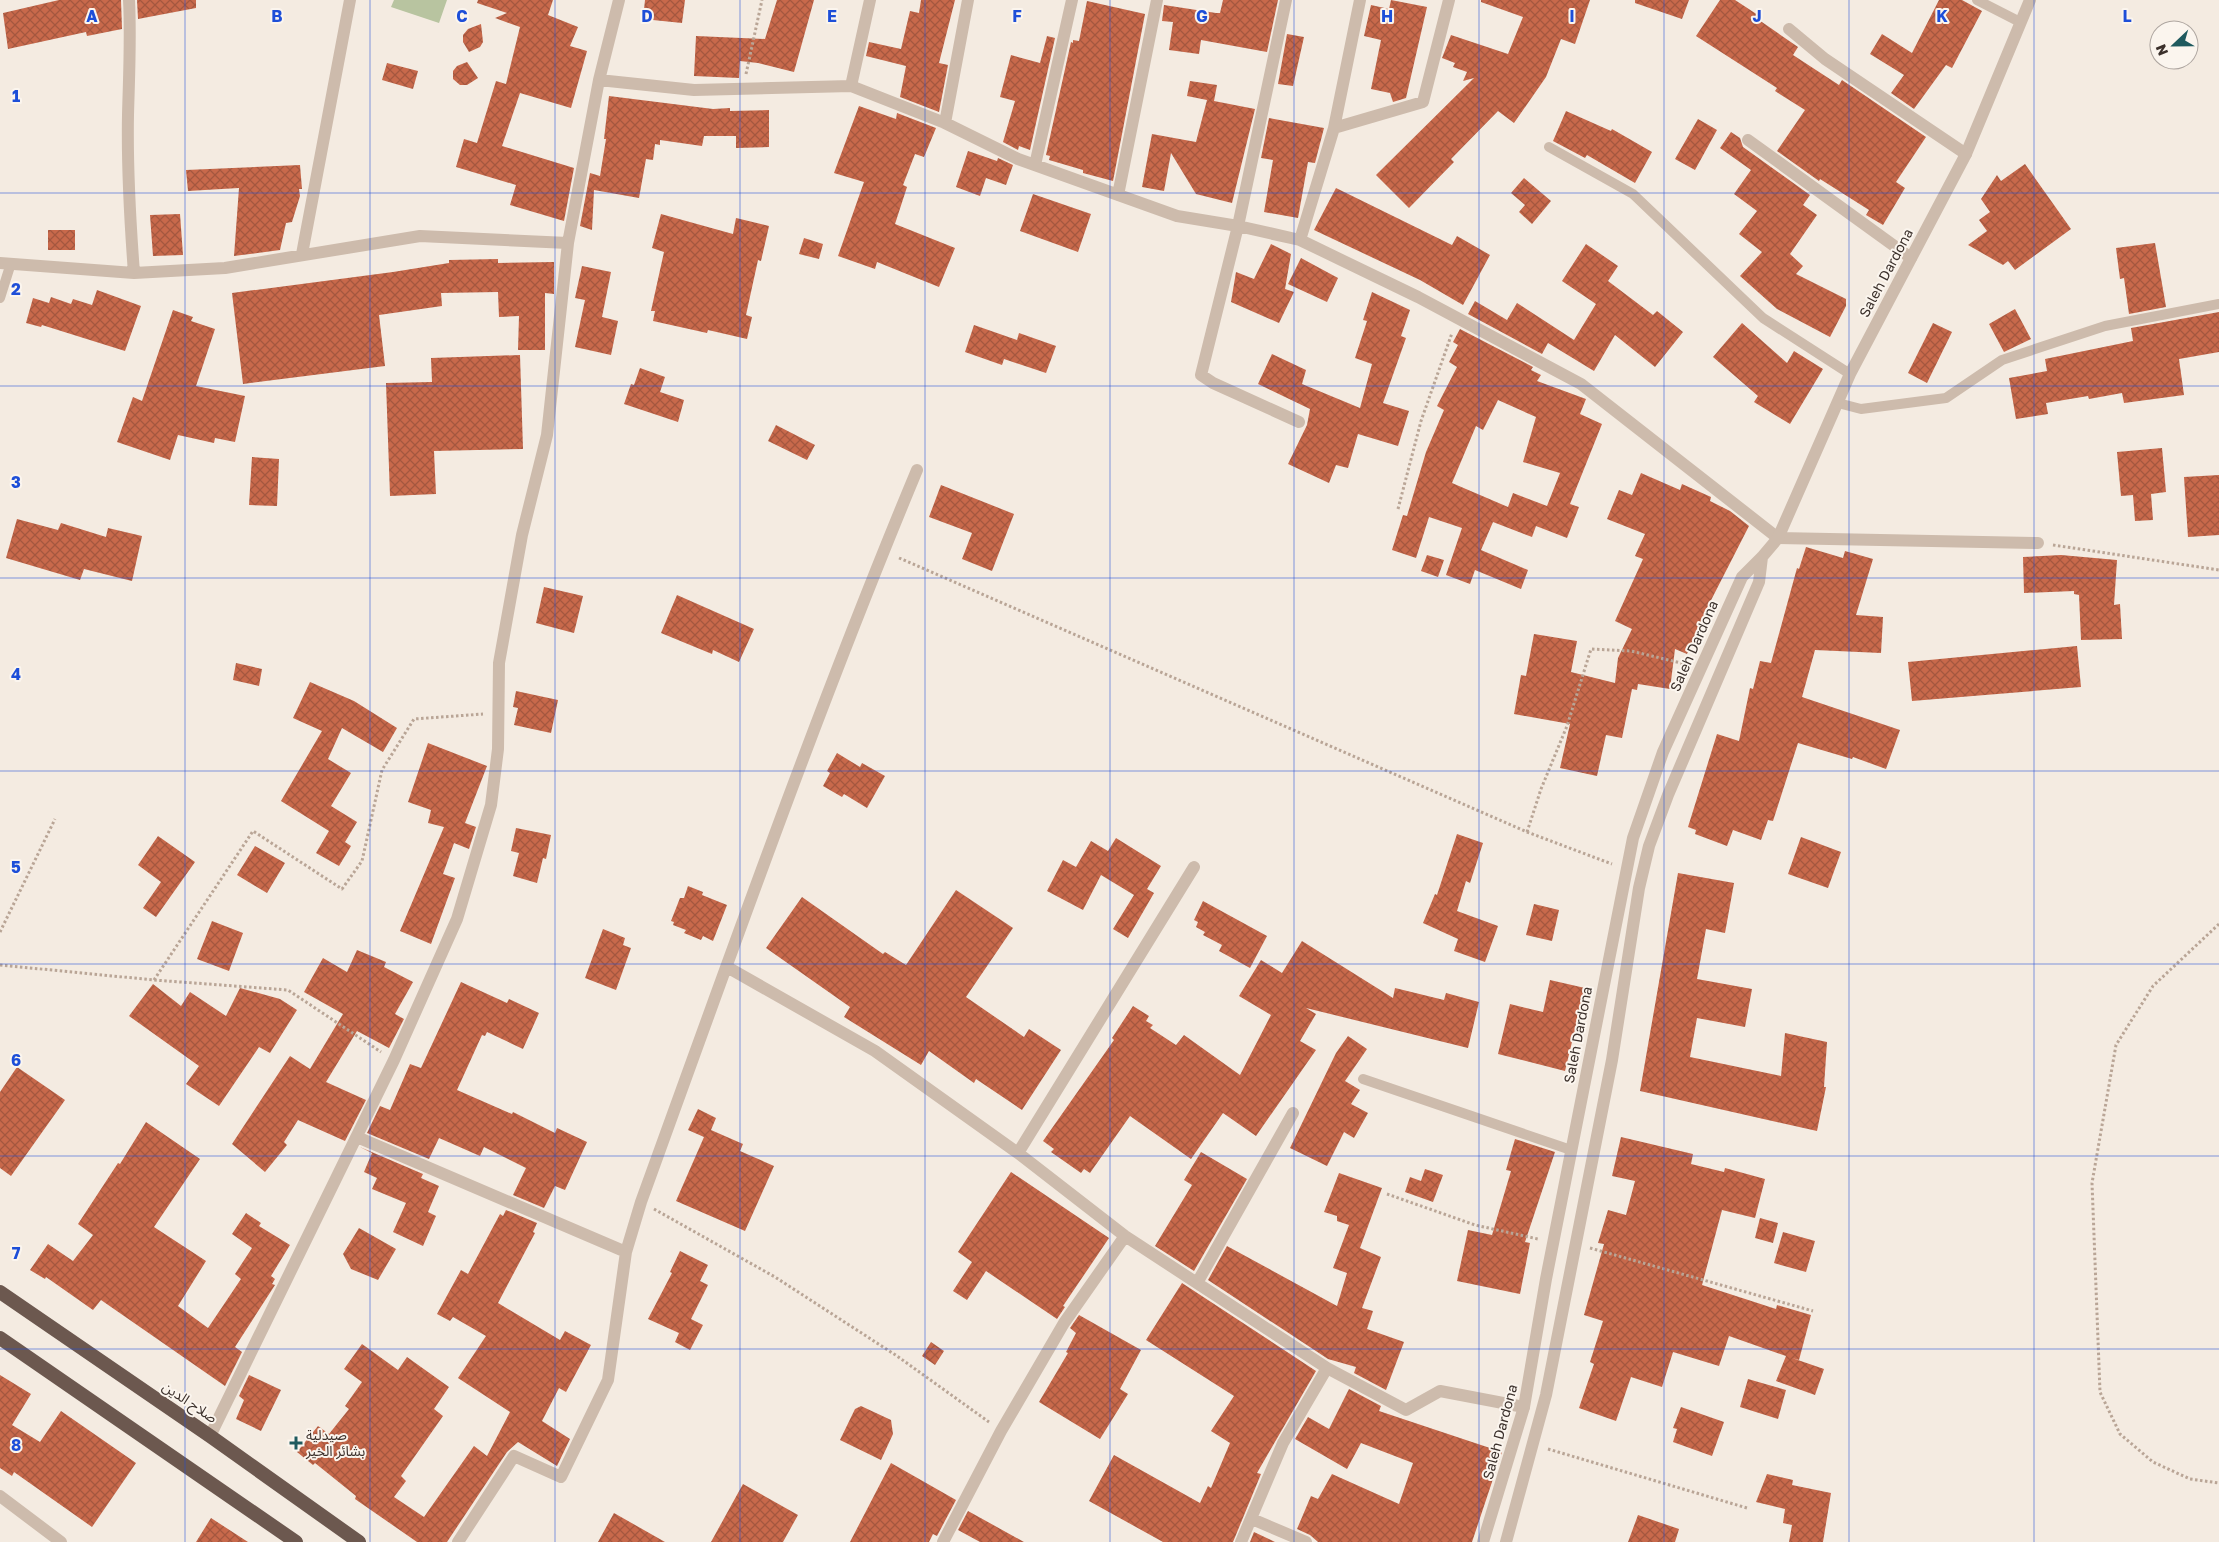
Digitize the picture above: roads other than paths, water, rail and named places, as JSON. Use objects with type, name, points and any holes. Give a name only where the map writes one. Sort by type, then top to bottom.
[{"type":"highway","name":"صلاح الدين","points":[[0,1292],[210,1436],[360,1542]]},
{"type":"highway","points":[[0,1338],[296,1542]]},
{"type":"street","points":[[129,0],[132,50],[128,115],[129,194],[134,273]]},
{"type":"street","points":[[302,254],[350,0]]},
{"type":"street","points":[[210,1436],[394,1060],[457,919],[491,805],[498,749],[499,663],[522,535],[547,435],[568,243],[598,80],[619,0]]},
{"type":"street","points":[[851,86],[870,0]]},
{"type":"street","points":[[945,123],[968,0]]},
{"type":"street","points":[[1035,165],[1072,0]]},
{"type":"street","points":[[1118,195],[1157,0]]},
{"type":"street","points":[[1286,0],[1238,226],[1201,375],[1213,383],[1299,422]]},
{"type":"street","points":[[1300,240],[1334,128],[1360,0]]},
{"type":"street","points":[[1334,128],[1422,102],[1449,0]]},
{"type":"street","name":"Saleh Dardona","points":[[1483,1542],[1524,1407],[1553,1243],[1633,838],[1663,752],[1742,577],[1778,538],[1850,374],[1966,154],[2030,0]]},
{"type":"street","points":[[1790,29],[1825,59],[1966,154]]},
{"type":"street","points":[[598,80],[694,90],[851,86],[945,123],[1018,159],[1176,216],[1238,226],[1300,240],[1458,318],[1581,384],[1778,538],[2038,543]]},
{"type":"street","points":[[1748,140],[1911,258]]},
{"type":"street","points":[[6,263],[134,273],[225,268],[420,236],[568,243]]},
{"type":"street","points":[[458,1542],[514,1456],[561,1477],[608,1380],[626,1252],[641,1202],[727,966],[883,551],[917,470]]},
{"type":"street","points":[[1506,1542],[1546,1395],[1612,1060],[1639,888],[1649,846],[1668,795],[1759,582],[1762,557]]},
{"type":"street","points":[[1018,1153],[1194,867]]},
{"type":"street","points":[[727,966],[875,1051],[1018,1153],[1124,1236],[1327,1368],[1406,1410],[1440,1391],[1524,1407]]},
{"type":"street","points":[[1197,1283],[1293,1113]]},
{"type":"street","points":[[357,1137],[626,1252]]},
{"type":"street","points":[[943,1542],[1001,1431],[1064,1323],[1124,1236]]},
{"type":"street","points":[[1241,1542],[1283,1443],[1327,1368]]},
{"type":"street","points":[[0,1496],[61,1542]]},
{"type":"street","points":[[1252,1519],[1306,1542]]},
{"type":"lane","points":[[1977,0],[2020,22]]},
{"type":"lane","points":[[1550,147],[1633,194],[1763,318],[1850,374]]},
{"type":"lane","points":[[0,298],[6,263]]},
{"type":"lane","points":[[1838,403],[1861,409],[1946,398],[2002,360],[2105,326],[2219,304]]},
{"type":"lane","points":[[1363,1079],[1571,1150]]},
{"type":"place","name":"صيدلية بشائر الخير","points":[[296,1443]]}]
